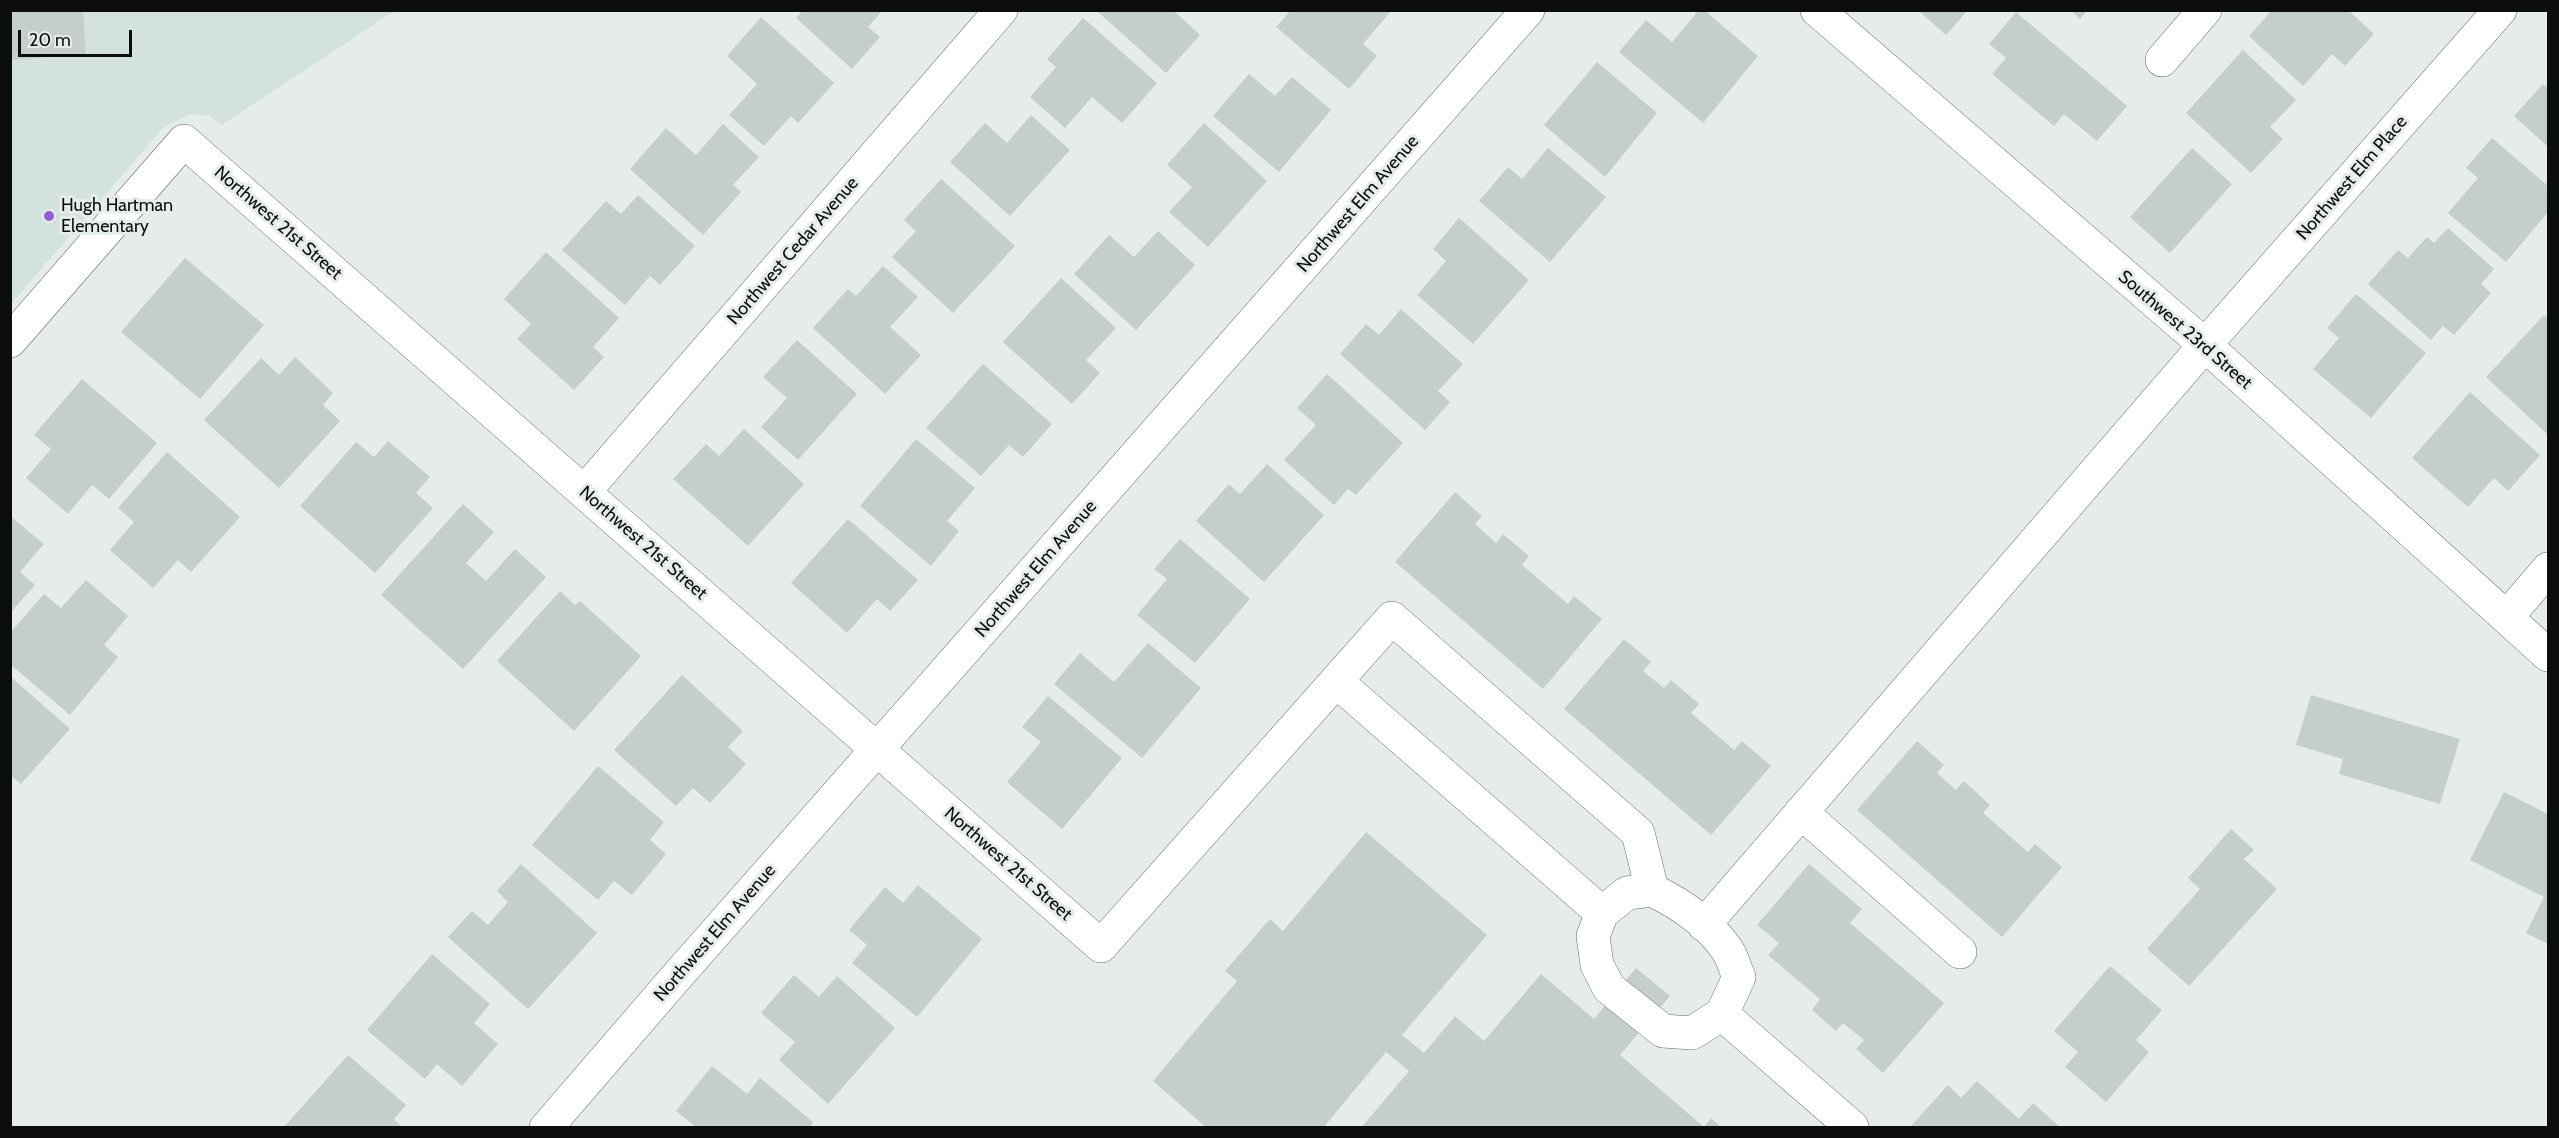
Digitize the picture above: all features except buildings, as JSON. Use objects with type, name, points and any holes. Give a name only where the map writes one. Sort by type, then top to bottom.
[{"type":"street","name":"Northwest Cedar Avenue","points":[[585,492],[1001,10]]},
{"type":"street","name":"Northwest Elm Avenue","points":[[546,1128],[1528,10]]},
{"type":"street","name":"Southwest 23rd Street","points":[[1817,10],[2205,345],[2548,655]]},
{"type":"street","points":[[2162,60],[2205,10]]},
{"type":"street","name":"Northwest Elm Place","points":[[1704,925],[2205,345],[2500,10]]},
{"type":"street","name":"Northwest 21st Street","points":[[10,341],[184,141],[1101,945],[1336,681]]},
{"type":"street","points":[[2507,617],[2548,570]]},
{"type":"street","points":[[1602,913],[1336,681],[1392,618],[1638,833],[1652,890]]},
{"type":"street","points":[[1801,812],[1960,952]]},
{"type":"street","points":[[1652,890],[1678,903],[1704,925],[1728,952],[1739,977],[1722,1014],[1692,1034],[1663,1031],[1609,988],[1597,965],[1593,936],[1602,913],[1627,893],[1652,890]]},
{"type":"street","points":[[1722,1014],[1852,1126]]},
{"type":"shaded area","name":"Hugh Hartman Elementary","points":[[11,11],[394,11],[222,125],[210,116],[190,114],[163,128],[11,304]]},
{"type":"place","name":"Hugh Hartman Elementary","points":[[49,216]]}]
